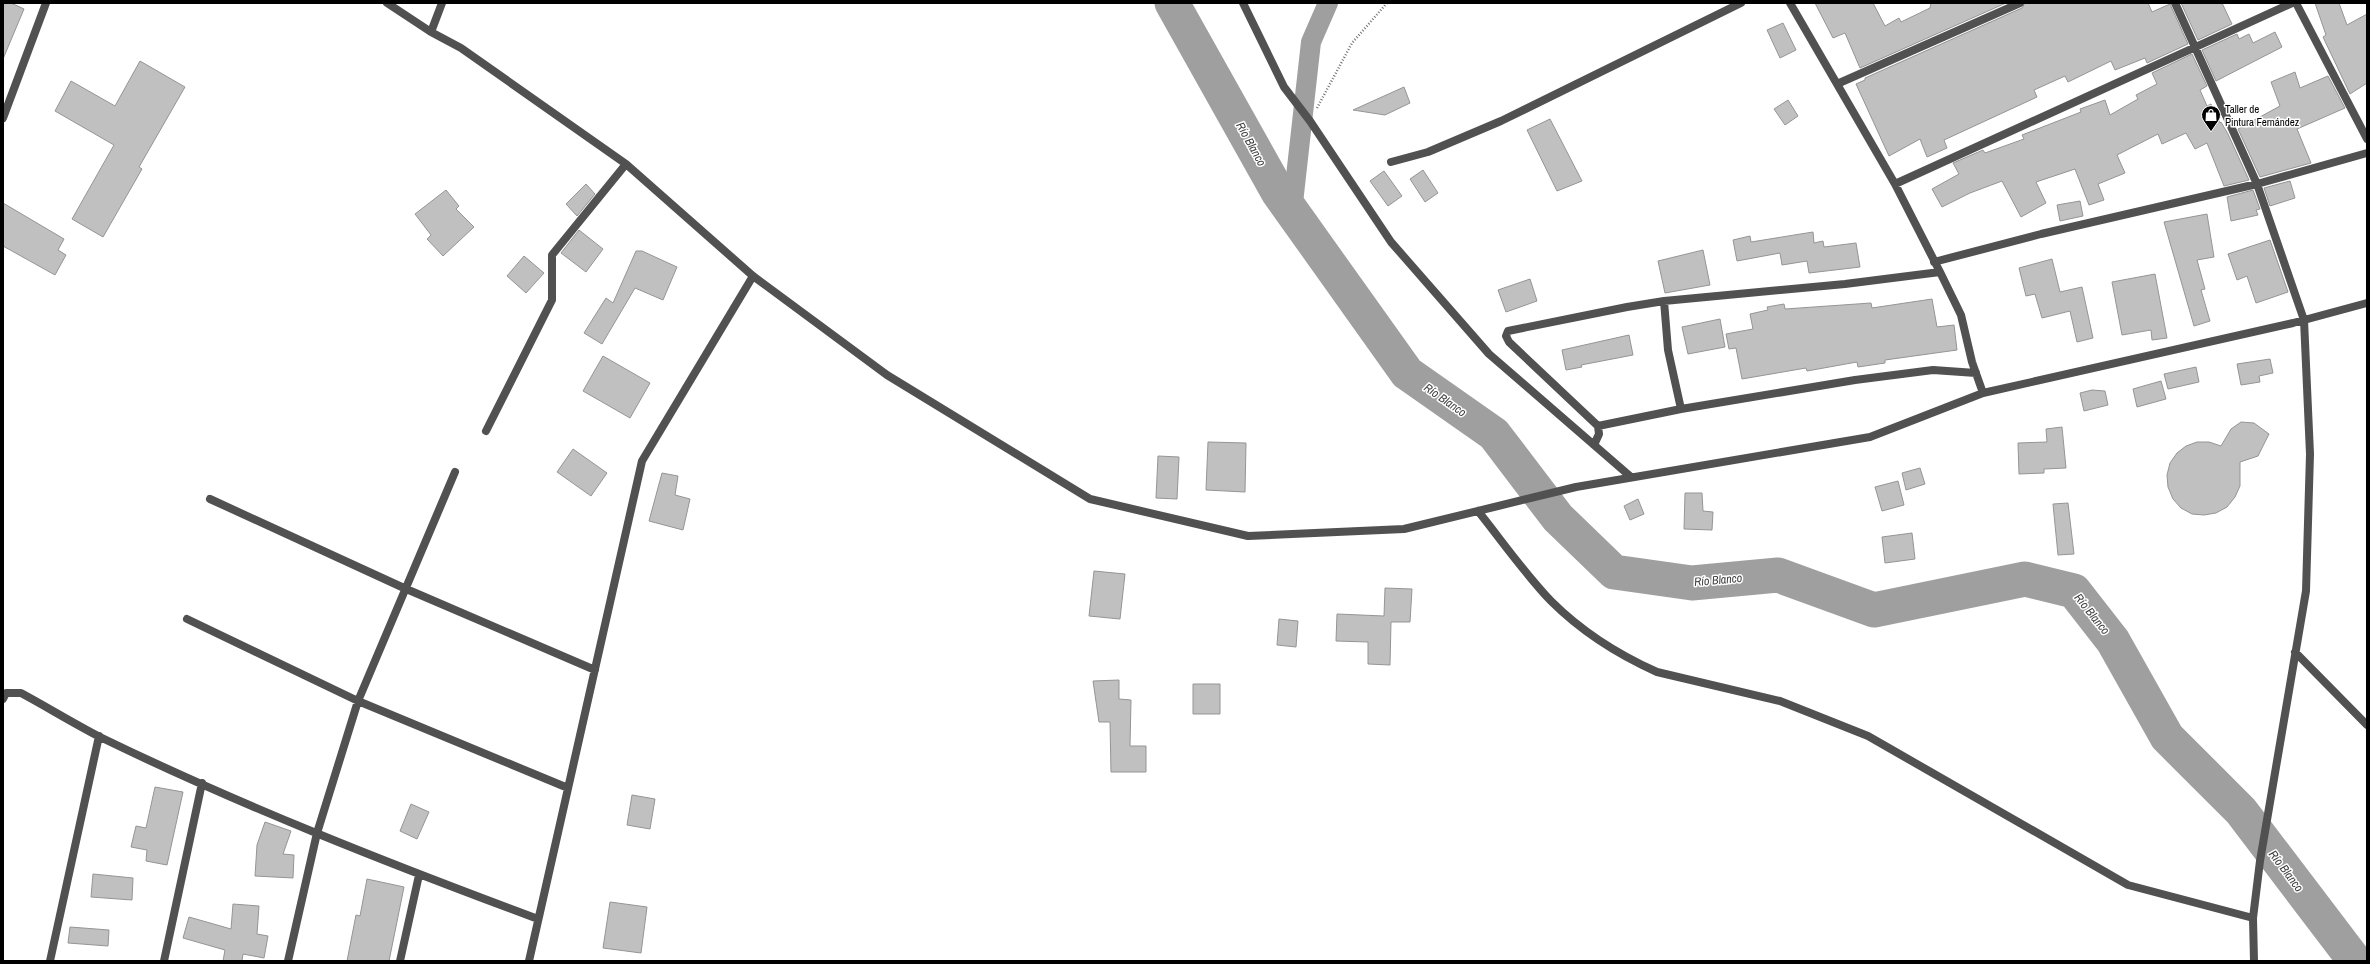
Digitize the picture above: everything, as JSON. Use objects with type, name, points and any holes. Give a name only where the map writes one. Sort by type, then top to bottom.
[{"type":"street","points":[[3,118],[46,3]]},
{"type":"street","points":[[387,3],[431,32],[461,48],[626,164],[753,276],[887,375],[1090,499],[1248,536],[1404,529],[1576,487],[1870,437],[1983,393],[2304,320],[2367,303]]},
{"type":"street","points":[[431,32],[442,3]]},
{"type":"street","points":[[1391,162],[1428,152],[1501,121],[1741,3]]},
{"type":"street","points":[[1790,3],[1895,184],[1940,272],[1961,315],[1976,373],[1983,393]]},
{"type":"street","points":[[1837,84],[2020,3]]},
{"type":"street","points":[[2175,3],[2257,184],[2304,320],[2310,454],[2306,591],[2260,862],[2253,918],[2254,961]]},
{"type":"street","points":[[1895,184],[2292,3]]},
{"type":"street","points":[[2296,3],[2367,139]]},
{"type":"street","points":[[1246,6],[1284,88],[1308,119],[1391,242],[1490,354],[1631,477]]},
{"type":"street","points":[[1934,262],[2041,234],[2257,184],[2367,153]]},
{"type":"street","points":[[486,431],[552,300],[552,254],[626,164]]},
{"type":"street","points":[[1594,445],[1599,434],[1598,426],[1508,342],[1506,336],[1508,332],[1627,307],[1664,301],[1837,285],[1940,272]]},
{"type":"street","points":[[529,961],[642,461],[753,276]]},
{"type":"street","points":[[1664,301],[1668,350],[1681,409]]},
{"type":"street","points":[[1598,426],[1681,409],[1855,380],[1933,370],[1976,373]]},
{"type":"street","points":[[288,961],[317,833],[358,701],[404,588],[455,472]]},
{"type":"street","points":[[210,499],[404,588],[595,670]]},
{"type":"street","points":[[1478,511],[1551,601],[1584,629],[1641,665],[1657,672],[1780,701],[1868,736],[2128,886],[2253,918]]},
{"type":"street","points":[[187,619],[358,701],[568,788]]},
{"type":"street","points":[[2295,652],[2367,724]]},
{"type":"street","points":[[3,699],[6,693],[20,693],[99,736],[202,783],[419,875],[538,919]]},
{"type":"street","points":[[50,961],[99,736]]},
{"type":"street","points":[[164,961],[202,783]]},
{"type":"street","points":[[400,961],[419,875]]},
{"type":"path","points":[[1308,119],[1352,43],[1387,3]]},
{"type":"building","points":[[3,3],[11,3],[24,9],[3,59]]},
{"type":"building","points":[[1815,3],[1873,3],[1885,26],[1899,18],[1901,22],[1930,8],[1931,3],[2006,3],[1860,68],[1845,33],[1833,38]]},
{"type":"building","points":[[2025,3],[2148,3],[2152,12],[2170,4],[2188,44],[2147,63],[2145,58],[2115,70],[2111,61],[2068,82],[2065,76],[2034,90],[2037,97],[1944,140],[1947,148],[1927,157],[1920,139],[1889,156],[1856,84],[1865,80],[1865,78],[2022,8]]},
{"type":"building","points":[[2181,3],[2222,3],[2232,24],[2198,40]]},
{"type":"building","points":[[2315,3],[2339,3],[2347,25],[2367,14],[2367,83],[2350,94],[2323,37],[2326,35]]},
{"type":"building","points":[[1783,23],[1796,50],[1780,58],[1767,30]]},
{"type":"building","points":[[2275,32],[2282,47],[2216,81],[2202,50],[2237,34],[2239,39],[2249,34],[2253,43]]},
{"type":"building","points":[[2192,54],[2207,86],[2200,90],[2207,106],[2211,104],[2220,123],[2221,122],[2228,134],[2249,180],[2224,186],[2207,143],[2195,149],[2186,133],[2162,144],[2158,134],[2117,155],[2125,173],[2098,184],[2104,200],[2089,205],[2075,169],[2036,182],[2046,203],[2021,217],[2002,181],[1970,193],[1942,207],[1932,189],[1959,174],[1953,163],[1983,150],[1985,153],[2024,139],[2022,135],[2081,112],[2080,109],[2105,100],[2110,115],[2138,99],[2136,95],[2157,84],[2152,73]]},
{"type":"building","points":[[140,61],[185,87],[139,167],[142,169],[103,237],[72,219],[114,145],[55,111],[71,81],[115,106]]},
{"type":"building","points":[[2295,72],[2300,88],[2328,76],[2345,108],[2297,129],[2311,163],[2260,177],[2238,129],[2280,106],[2271,82]]},
{"type":"building","points":[[1404,87],[1410,103],[1385,115],[1353,110]]},
{"type":"building","points":[[1788,100],[1798,116],[1785,125],[1774,109]]},
{"type":"building","points":[[1550,119],[1582,181],[1557,191],[1527,130]]},
{"type":"building","points":[[1423,170],[1438,193],[1425,202],[1410,179]]},
{"type":"building","points":[[1384,171],[1402,196],[1388,206],[1370,181]]},
{"type":"building","points":[[2290,181],[2295,198],[2270,206],[2264,188]]},
{"type":"building","points":[[586,184],[595,194],[577,216],[566,204]]},
{"type":"building","points":[[446,190],[459,206],[456,209],[474,227],[443,256],[427,239],[431,235],[415,214]]},
{"type":"building","points":[[2253,190],[2260,209],[2256,210],[2258,215],[2231,221],[2227,197]]},
{"type":"building","points":[[2080,201],[2083,216],[2060,221],[2057,205]]},
{"type":"building","points":[[3,203],[64,239],[58,250],[66,255],[55,275],[3,246]]},
{"type":"building","points":[[2207,214],[2214,257],[2197,260],[2205,289],[2201,290],[2210,321],[2194,326],[2164,222]]},
{"type":"building","points":[[579,230],[603,249],[586,272],[561,253]]},
{"type":"building","points":[[1813,232],[1814,243],[1823,241],[1824,247],[1856,243],[1860,267],[1809,273],[1807,261],[1782,265],[1780,253],[1737,261],[1733,240],[1750,236],[1751,242]]},
{"type":"building","points":[[2270,240],[2288,292],[2256,303],[2247,276],[2237,280],[2228,254]]},
{"type":"building","points":[[1703,250],[1710,285],[1665,293],[1658,261]]},
{"type":"building","points":[[636,251],[642,251],[677,267],[663,300],[635,288],[602,344],[584,333],[606,298],[613,303]]},
{"type":"building","points":[[524,256],[544,273],[526,293],[507,276]]},
{"type":"building","points":[[2052,259],[2060,292],[2082,287],[2093,338],[2077,342],[2070,311],[2042,318],[2035,294],[2026,296],[2019,268]]},
{"type":"building","points":[[2155,274],[2167,338],[2152,340],[2151,330],[2122,335],[2112,282]]},
{"type":"building","points":[[1530,279],[1537,301],[1506,312],[1498,290]]},
{"type":"building","points":[[1932,299],[1937,327],[1954,325],[1957,350],[1885,360],[1885,363],[1858,367],[1857,362],[1807,371],[1806,368],[1742,379],[1736,348],[1729,349],[1726,334],[1753,329],[1750,314],[1768,310],[1767,307],[1784,304],[1785,309],[1871,303],[1872,308]]},
{"type":"building","points":[[1720,319],[1725,347],[1688,354],[1682,327]]},
{"type":"building","points":[[1629,335],[1633,355],[1581,365],[1582,367],[1566,370],[1562,350]]},
{"type":"building","points":[[603,356],[650,383],[630,418],[583,391]]},
{"type":"building","points":[[2270,359],[2273,373],[2259,376],[2260,382],[2241,385],[2237,364]]},
{"type":"building","points":[[2196,367],[2199,382],[2168,389],[2164,374]]},
{"type":"building","points":[[2161,381],[2166,399],[2137,407],[2133,389]]},
{"type":"building","points":[[2092,390],[2105,391],[2108,405],[2084,411],[2080,393]]},
{"type":"building","points":[[2241,422],[2254,423],[2269,434],[2258,456],[2240,462],[2240,486],[2235,497],[2227,507],[2216,513],[2204,515],[2192,514],[2181,508],[2173,499],[2168,487],[2167,475],[2170,463],[2177,453],[2186,446],[2197,442],[2209,442],[2221,446],[2231,429]]},
{"type":"building","points":[[2062,427],[2066,468],[2044,469],[2044,473],[2019,474],[2018,443],[2047,442],[2046,429]]},
{"type":"building","points":[[1208,442],[1246,443],[1245,492],[1206,490]]},
{"type":"building","points":[[573,449],[607,473],[591,496],[557,472]]},
{"type":"building","points":[[1158,456],[1179,457],[1177,499],[1156,498]]},
{"type":"building","points":[[1920,468],[1925,484],[1906,490],[1902,473]]},
{"type":"building","points":[[662,473],[678,476],[675,495],[690,499],[683,530],[649,521]]},
{"type":"building","points":[[1898,481],[1904,505],[1882,511],[1875,487]]},
{"type":"building","points":[[1685,493],[1702,493],[1703,511],[1713,512],[1712,530],[1684,529]]},
{"type":"building","points":[[1638,499],[1644,514],[1630,520],[1624,506]]},
{"type":"building","points":[[2068,503],[2074,554],[2058,555],[2053,504]]},
{"type":"building","points":[[1912,533],[1915,559],[1885,563],[1882,537]]},
{"type":"building","points":[[1094,571],[1125,574],[1120,619],[1089,616]]},
{"type":"building","points":[[1385,588],[1412,589],[1410,622],[1391,622],[1390,665],[1368,664],[1368,642],[1336,641],[1337,614],[1384,616]]},
{"type":"building","points":[[1279,619],[1298,621],[1296,647],[1277,645]]},
{"type":"building","points":[[1119,680],[1119,699],[1131,700],[1130,746],[1146,746],[1146,772],[1111,772],[1110,722],[1099,722],[1093,681]]},
{"type":"building","points":[[1193,684],[1220,684],[1220,714],[1193,714]]},
{"type":"building","points":[[155,787],[183,792],[167,865],[146,861],[147,850],[131,847],[136,826],[146,828]]},
{"type":"building","points":[[632,795],[655,799],[650,829],[627,825]]},
{"type":"building","points":[[411,804],[429,812],[417,839],[400,831]]},
{"type":"building","points":[[265,822],[291,831],[283,854],[294,855],[293,878],[255,876],[257,845]]},
{"type":"building","points":[[93,874],[133,878],[132,900],[91,897]]},
{"type":"building","points":[[367,879],[404,887],[389,961],[347,961],[356,915],[360,916]]},
{"type":"building","points":[[610,902],[647,907],[641,953],[603,948]]},
{"type":"building","points":[[233,904],[259,906],[257,934],[268,936],[264,958],[243,954],[242,961],[223,961],[225,950],[183,938],[189,917],[231,929]]},
{"type":"building","points":[[70,927],[109,930],[108,946],[68,943]]},
{"type":"waterway","name":"Río Blanco","points":[[1172,3],[1278,192],[1407,373],[1494,434],[1558,518],[1614,572],[1692,583],[1778,575],[1874,610],[2025,579],[2074,591],[2113,641],[2167,737],[2241,811],[2355,961]]},
{"type":"waterway","points":[[1292,212],[1311,42],[1328,3]]},
{"type":"place","name":"Taller de Pintura Fernández","points":[[2211,132]]}]
